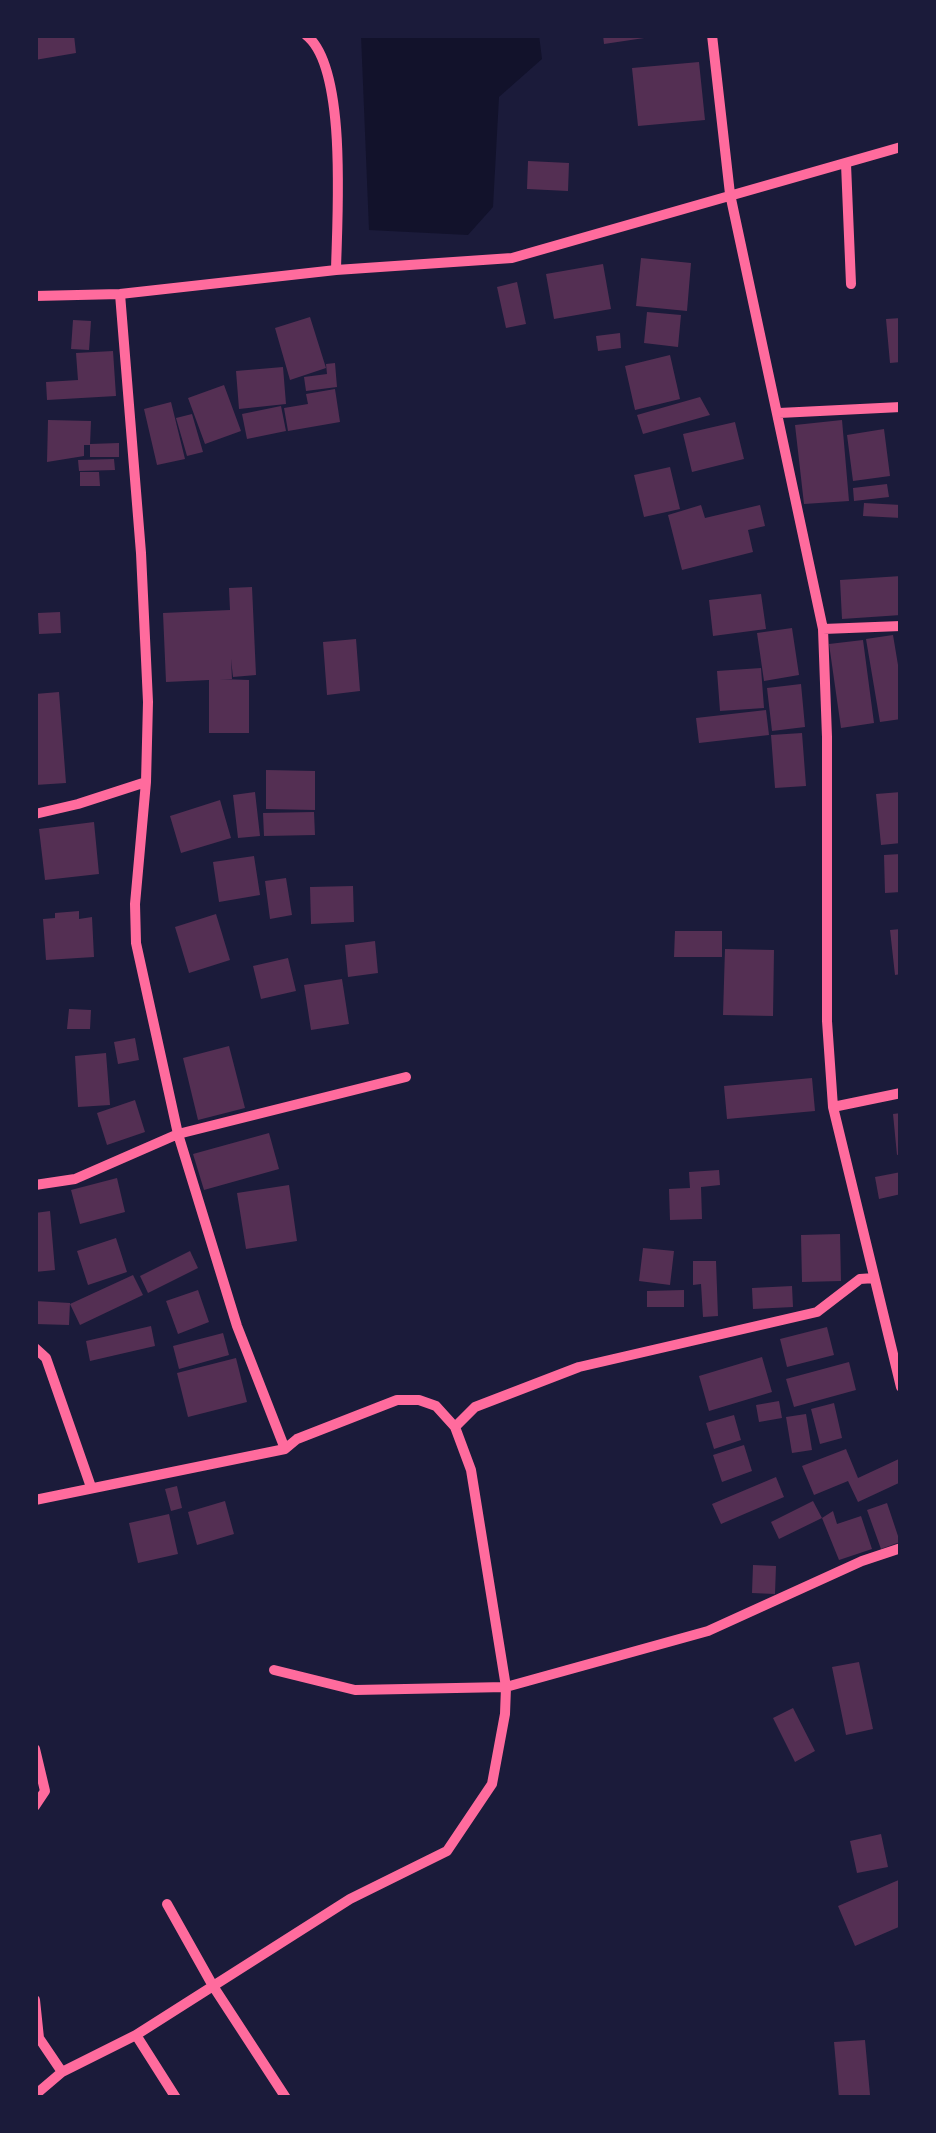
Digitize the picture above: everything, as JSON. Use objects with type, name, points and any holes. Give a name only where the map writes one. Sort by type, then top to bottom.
[{"type":"street","points":[[306,35],[315,42],[327,65],[334,108],[336,270]]},
{"type":"street","points":[[712,35],[730,194],[823,628],[828,737],[827,1022],[833,1107],[901,1387]]},
{"type":"street","points":[[35,296],[120,294],[336,270],[512,258],[901,147]]},
{"type":"street","points":[[846,164],[852,284]]},
{"type":"street","points":[[120,294],[148,702],[146,782],[134,904],[136,943],[178,1134],[237,1326],[285,1448]]},
{"type":"street","points":[[779,413],[901,407]]},
{"type":"street","points":[[823,628],[901,626]]},
{"type":"street","points":[[35,814],[146,782]]},
{"type":"street","points":[[35,1185],[75,1179],[178,1134],[406,1076]]},
{"type":"street","points":[[833,1107],[901,1093]]},
{"type":"street","points":[[455,1427],[474,1407],[579,1367],[817,1312],[860,1279],[874,1278]]},
{"type":"street","points":[[35,1348],[46,1358],[91,1486]]},
{"type":"street","points":[[35,1500],[285,1448],[297,1438],[397,1400],[419,1400],[436,1406],[455,1427],[471,1470],[506,1687],[492,1784],[447,1851],[350,1898],[136,2035],[62,2072],[35,2095]]},
{"type":"street","points":[[274,1670],[355,1690],[506,1687],[708,1631],[862,1561],[901,1548]]},
{"type":"street","points":[[35,1749],[45,1792],[35,1806]]},
{"type":"street","points":[[167,1904],[213,1986],[286,2098]]},
{"type":"street","points":[[35,2000],[40,2038],[62,2072]]},
{"type":"street","points":[[136,2035],[176,2098]]},
{"type":"shaded area","points":[[361,35],[539,35],[542,59],[499,97],[493,207],[468,235],[369,230]]},
{"type":"building","points":[[35,35],[74,35],[76,53],[35,60]]},
{"type":"building","points":[[603,35],[651,35],[651,37],[604,44]]},
{"type":"building","points":[[699,62],[705,120],[638,126],[632,68]]},
{"type":"building","points":[[528,161],[569,163],[568,191],[527,189]]},
{"type":"building","points":[[641,258],[691,263],[687,311],[636,306]]},
{"type":"building","points":[[603,264],[611,309],[554,319],[546,274]]},
{"type":"building","points":[[517,282],[526,324],[506,328],[497,287]]},
{"type":"building","points":[[647,312],[681,315],[678,347],[644,343]]},
{"type":"building","points":[[310,317],[326,368],[290,380],[275,328]]},
{"type":"building","points":[[901,318],[901,362],[890,363],[886,319]]},
{"type":"building","points":[[73,320],[91,321],[89,350],[71,349]]},
{"type":"building","points":[[620,333],[621,348],[598,351],[596,336]]},
{"type":"building","points":[[113,351],[116,396],[47,400],[46,382],[78,380],[76,353]]},
{"type":"building","points":[[670,355],[680,399],[635,410],[625,366]]},
{"type":"building","points":[[335,363],[337,387],[306,391],[304,377],[327,374],[326,364]]},
{"type":"building","points":[[283,367],[286,404],[239,409],[236,371]]},
{"type":"building","points":[[224,385],[241,431],[205,444],[188,398]]},
{"type":"building","points":[[335,389],[340,422],[288,431],[284,408],[308,404],[306,394]]},
{"type":"building","points":[[700,397],[710,415],[643,434],[637,415]]},
{"type":"building","points":[[171,402],[185,459],[157,465],[144,409]]},
{"type":"building","points":[[281,406],[286,431],[247,439],[242,414]]},
{"type":"building","points":[[192,414],[203,452],[187,456],[176,418]]},
{"type":"building","points":[[48,420],[91,421],[90,445],[84,445],[84,456],[47,462]]},
{"type":"building","points":[[842,420],[849,501],[804,504],[795,425]]},
{"type":"building","points":[[735,422],[744,459],[692,472],[683,434]]},
{"type":"building","points":[[884,429],[890,476],[853,481],[847,435]]},
{"type":"building","points":[[119,443],[119,457],[90,457],[90,444]]},
{"type":"building","points":[[114,459],[115,470],[79,471],[78,460]]},
{"type":"building","points":[[670,467],[680,509],[644,517],[634,475]]},
{"type":"building","points":[[80,472],[99,472],[100,486],[80,486]]},
{"type":"building","points":[[887,484],[889,497],[854,501],[853,488]]},
{"type":"building","points":[[864,503],[901,505],[901,518],[863,516]]},
{"type":"building","points":[[701,505],[705,518],[760,505],[765,526],[748,530],[753,552],[682,570],[668,515]]},
{"type":"building","points":[[901,576],[901,615],[842,619],[840,580]]},
{"type":"building","points":[[252,587],[256,675],[233,677],[231,659],[232,679],[220,679],[249,680],[249,733],[209,733],[209,680],[166,682],[163,613],[230,610],[229,588]]},
{"type":"building","points":[[761,594],[766,629],[713,636],[709,600]]},
{"type":"building","points":[[60,612],[61,633],[39,634],[38,613]]},
{"type":"building","points":[[792,628],[799,675],[764,681],[757,633]]},
{"type":"building","points":[[893,635],[901,683],[901,719],[880,722],[866,639]]},
{"type":"building","points":[[356,639],[360,691],[327,695],[323,642]]},
{"type":"building","points":[[863,640],[874,723],[841,728],[829,644]]},
{"type":"building","points":[[761,668],[764,708],[720,711],[717,671]]},
{"type":"building","points":[[801,684],[805,727],[772,731],[767,688]]},
{"type":"building","points":[[59,692],[66,783],[35,785],[35,694]]},
{"type":"building","points":[[766,710],[769,735],[699,743],[696,718]]},
{"type":"building","points":[[802,733],[806,786],[775,788],[771,735]]},
{"type":"building","points":[[266,770],[315,771],[315,810],[266,809]]},
{"type":"building","points":[[255,792],[260,836],[238,838],[233,795]]},
{"type":"building","points":[[901,792],[901,843],[881,845],[876,794]]},
{"type":"building","points":[[220,800],[231,838],[181,853],[170,816]]},
{"type":"building","points":[[314,812],[315,835],[264,836],[263,813]]},
{"type":"building","points":[[94,822],[99,874],[45,880],[39,829]]},
{"type":"building","points":[[901,854],[901,892],[885,893],[884,855]]},
{"type":"building","points":[[254,856],[260,895],[219,902],[213,862]]},
{"type":"building","points":[[286,878],[292,915],[270,919],[265,881]]},
{"type":"building","points":[[353,886],[354,922],[311,924],[310,887]]},
{"type":"building","points":[[79,911],[79,919],[92,917],[94,957],[46,960],[43,919],[55,918],[55,913]]},
{"type":"building","points":[[216,914],[230,960],[189,973],[175,927]]},
{"type":"building","points":[[901,929],[901,974],[895,975],[890,930]]},
{"type":"building","points":[[675,931],[722,931],[722,957],[674,957]]},
{"type":"building","points":[[375,941],[378,973],[348,977],[345,945]]},
{"type":"building","points":[[725,949],[774,950],[773,1016],[723,1015]]},
{"type":"building","points":[[288,958],[296,991],[261,999],[253,966]]},
{"type":"building","points":[[342,979],[349,1024],[311,1030],[304,985]]},
{"type":"building","points":[[69,1009],[91,1010],[90,1029],[67,1029]]},
{"type":"building","points":[[135,1038],[139,1060],[118,1064],[114,1042]]},
{"type":"building","points":[[229,1046],[245,1108],[198,1120],[183,1058]]},
{"type":"building","points":[[106,1053],[110,1105],[78,1107],[75,1056]]},
{"type":"building","points":[[812,1078],[815,1111],[727,1119],[724,1086]]},
{"type":"building","points":[[135,1100],[145,1132],[107,1145],[97,1113]]},
{"type":"building","points":[[901,1113],[901,1154],[897,1155],[893,1114]]},
{"type":"building","points":[[269,1133],[279,1169],[204,1190],[193,1154]]},
{"type":"building","points":[[719,1170],[720,1185],[701,1187],[702,1219],[670,1220],[669,1189],[690,1188],[689,1172]]},
{"type":"building","points":[[901,1172],[901,1194],[879,1199],[875,1177]]},
{"type":"building","points":[[117,1178],[125,1212],[80,1224],[71,1190]]},
{"type":"building","points":[[289,1185],[297,1241],[246,1249],[237,1193]]},
{"type":"building","points":[[50,1211],[55,1270],[35,1272],[35,1213]]},
{"type":"building","points":[[840,1234],[841,1281],[802,1282],[801,1235]]},
{"type":"building","points":[[116,1238],[127,1272],[88,1285],[77,1251]]},
{"type":"building","points":[[643,1248],[674,1251],[670,1285],[639,1281]]},
{"type":"building","points":[[190,1251],[198,1268],[148,1293],[140,1276]]},
{"type":"building","points":[[693,1261],[716,1261],[718,1316],[703,1317],[701,1284],[693,1285]]},
{"type":"building","points":[[133,1275],[143,1295],[80,1325],[70,1304]]},
{"type":"building","points":[[792,1286],[793,1307],[753,1309],[752,1288]]},
{"type":"building","points":[[198,1290],[209,1322],[178,1334],[166,1301]]},
{"type":"building","points":[[684,1290],[684,1307],[647,1307],[647,1291]]},
{"type":"building","points":[[35,1301],[70,1303],[69,1325],[35,1324]]},
{"type":"building","points":[[151,1326],[155,1346],[90,1361],[86,1341]]},
{"type":"building","points":[[827,1327],[834,1355],[787,1367],[780,1339]]},
{"type":"building","points":[[223,1333],[229,1355],[179,1369],[173,1346]]},
{"type":"building","points":[[762,1357],[772,1392],[709,1411],[699,1376]]},
{"type":"building","points":[[236,1358],[247,1402],[188,1417],[177,1373]]},
{"type":"building","points":[[849,1362],[856,1390],[794,1407],[786,1379]]},
{"type":"building","points":[[779,1401],[782,1418],[759,1422],[756,1405]]},
{"type":"building","points":[[834,1403],[842,1438],[820,1444],[811,1409]]},
{"type":"building","points":[[806,1414],[812,1450],[792,1453],[786,1417]]},
{"type":"building","points":[[734,1415],[741,1440],[714,1449],[706,1423]]},
{"type":"building","points":[[744,1445],[752,1471],[722,1482],[713,1455]]},
{"type":"building","points":[[846,1449],[858,1478],[901,1458],[901,1482],[858,1502],[848,1481],[814,1495],[802,1466]]},
{"type":"building","points":[[776,1477],[784,1497],[721,1524],[712,1504]]},
{"type":"building","points":[[177,1486],[182,1508],[171,1511],[165,1489]]},
{"type":"building","points":[[225,1501],[234,1534],[197,1545],[188,1512]]},
{"type":"building","points":[[813,1501],[822,1518],[779,1539],[771,1522]]},
{"type":"building","points":[[887,1503],[900,1542],[881,1549],[867,1510]]},
{"type":"building","points":[[833,1511],[837,1524],[861,1516],[872,1549],[839,1560],[822,1518]]},
{"type":"building","points":[[169,1514],[178,1554],[138,1563],[129,1523]]},
{"type":"building","points":[[753,1565],[776,1566],[775,1594],[752,1593]]},
{"type":"building","points":[[859,1662],[873,1729],[846,1735],[832,1667]]},
{"type":"building","points":[[793,1708],[815,1751],[795,1762],[773,1718]]},
{"type":"building","points":[[881,1834],[888,1867],[857,1873],[850,1841]]},
{"type":"building","points":[[901,1879],[901,1926],[855,1946],[838,1906]]},
{"type":"building","points":[[865,2040],[870,2095],[839,2098],[834,2042]]}]
